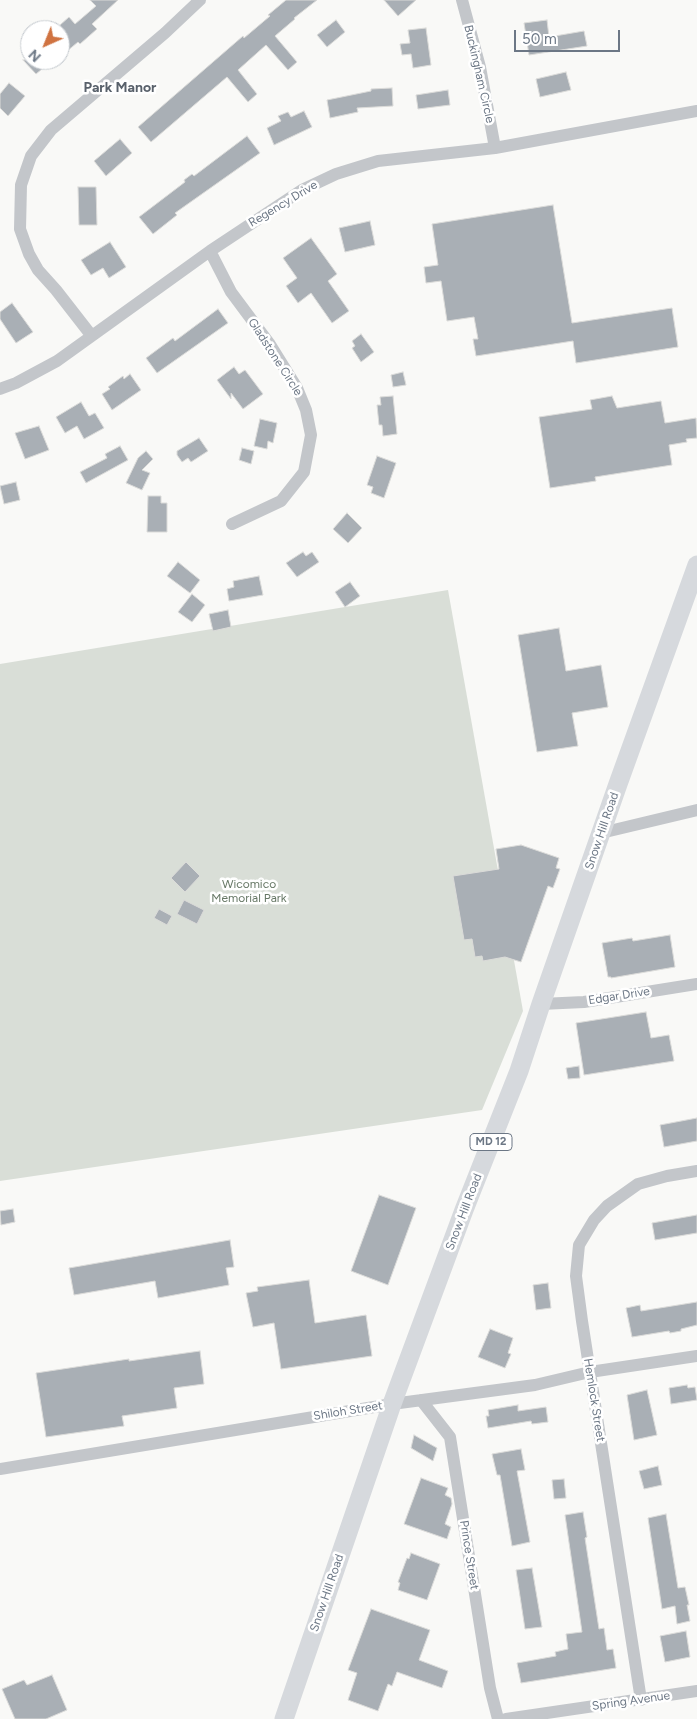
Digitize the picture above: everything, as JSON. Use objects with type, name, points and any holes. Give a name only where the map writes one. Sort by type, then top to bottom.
[{"type":"main road","name":"Snow Hill Road","points":[[284,1719],[392,1404],[464,1210],[519,1071],[697,564]]},
{"type":"street","points":[[91,335],[38,270],[29,254],[20,229],[21,185],[23,178],[31,156],[51,130],[165,33],[200,0]]},
{"type":"street","name":"Buckingham Circle","points":[[462,0],[480,67],[495,148]]},
{"type":"street","name":"Regency Drive","points":[[0,389],[16,383],[57,361],[210,250],[302,190],[336,174],[378,162],[495,148],[697,112]]},
{"type":"street","name":"Gladstone Circle","points":[[210,250],[231,292],[269,343],[297,388],[306,410],[311,435],[304,472],[281,501],[232,524]]},
{"type":"street","points":[[601,833],[697,810]]},
{"type":"street","name":"Edgar Drive","points":[[541,1004],[584,1002],[697,984]]},
{"type":"street","name":"Hemlock Street","points":[[641,1700],[576,1276],[579,1245],[594,1220],[607,1206],[638,1184],[666,1176],[697,1171]]},
{"type":"street","name":"Shiloh Street","points":[[0,1469],[392,1404],[535,1385],[590,1372],[697,1356]]},
{"type":"street","name":"Prince Street","points":[[421,1400],[450,1436],[490,1688],[498,1719]]},
{"type":"street","name":"Spring Avenue","points":[[506,1719],[697,1691]]},
{"type":"green space","name":"Wicomico Memorial Park","points":[[448,590],[523,1011],[482,1110],[0,1181],[0,664]]},
{"type":"building","points":[[90,0],[118,0],[92,24],[97,29],[80,44],[78,42],[70,49],[70,20],[66,20],[69,17],[75,24],[96,6]]},
{"type":"building","points":[[286,0],[317,0],[275,36],[297,62],[288,70],[266,45],[238,70],[257,94],[248,102],[227,77],[151,142],[138,127],[243,36],[244,38],[270,16],[268,15]]},
{"type":"building","points":[[384,0],[416,0],[398,16]]},
{"type":"building","points":[[336,20],[345,32],[327,47],[317,35]]},
{"type":"building","points":[[547,20],[549,37],[584,31],[587,46],[529,55],[524,23]]},
{"type":"building","points":[[426,28],[431,65],[413,68],[411,54],[402,55],[400,44],[410,43],[408,30]]},
{"type":"building","points":[[32,70],[41,70],[36,74]]},
{"type":"building","points":[[566,72],[571,90],[540,97],[536,79]]},
{"type":"building","points":[[9,83],[25,96],[8,116],[0,108],[0,94]]},
{"type":"building","points":[[392,88],[393,106],[357,108],[358,112],[330,118],[327,100],[371,91],[371,89]]},
{"type":"building","points":[[448,90],[450,105],[418,109],[416,95]]},
{"type":"building","points":[[304,111],[312,127],[274,145],[267,128],[281,121],[278,116],[288,112],[291,117]]},
{"type":"building","points":[[247,136],[260,153],[175,213],[177,215],[153,234],[139,217],[185,182],[184,180],[192,174],[194,176]]},
{"type":"building","points":[[120,139],[132,153],[106,176],[94,161]]},
{"type":"building","points":[[78,187],[96,187],[97,225],[79,225]]},
{"type":"building","points":[[553,205],[572,323],[672,308],[678,347],[576,363],[573,341],[476,356],[473,339],[478,339],[474,317],[447,321],[441,281],[426,283],[424,267],[438,265],[432,224]]},
{"type":"building","points":[[370,221],[375,245],[345,252],[339,228]]},
{"type":"building","points":[[311,238],[337,274],[328,281],[349,311],[332,323],[311,293],[298,303],[286,286],[297,278],[283,258]]},
{"type":"building","points":[[110,242],[126,267],[109,278],[103,268],[91,275],[81,260]]},
{"type":"building","points":[[12,303],[33,332],[16,343],[0,319],[0,312]]},
{"type":"building","points":[[218,309],[228,323],[157,373],[146,358],[173,338],[175,341]]},
{"type":"building","points":[[361,334],[374,352],[361,362],[352,348],[355,346],[352,341]]},
{"type":"building","points":[[234,367],[239,374],[245,370],[263,394],[243,409],[231,393],[231,399],[217,380]]},
{"type":"building","points":[[403,372],[406,385],[393,387],[391,375]]},
{"type":"building","points":[[130,374],[141,390],[112,410],[102,394],[123,376],[124,379]]},
{"type":"building","points":[[393,396],[397,434],[383,436],[382,425],[379,425],[377,405],[381,405],[380,397]]},
{"type":"building","points":[[612,396],[617,408],[661,401],[665,423],[696,418],[697,438],[686,439],[687,442],[669,445],[672,465],[595,477],[596,481],[550,488],[539,417],[592,409],[590,400]]},
{"type":"building","points":[[81,402],[89,416],[95,413],[104,428],[84,439],[77,426],[65,433],[56,417]]},
{"type":"building","points":[[260,419],[277,423],[273,443],[268,441],[267,449],[254,446]]},
{"type":"building","points":[[39,426],[49,450],[25,459],[15,433]]},
{"type":"building","points":[[199,438],[208,451],[191,462],[188,458],[182,462],[177,455],[177,451]]},
{"type":"building","points":[[120,446],[128,460],[86,483],[80,472],[107,458],[105,454]]},
{"type":"building","points":[[242,448],[254,451],[251,464],[239,460]]},
{"type":"building","points":[[146,451],[153,459],[142,470],[150,473],[142,490],[126,483],[138,458]]},
{"type":"building","points":[[377,456],[396,463],[384,498],[371,493],[373,487],[367,485]]},
{"type":"building","points":[[16,482],[20,500],[4,504],[0,486]]},
{"type":"building","points":[[148,496],[161,496],[161,503],[167,503],[167,532],[147,532]]},
{"type":"building","points":[[347,513],[362,528],[348,543],[333,529]]},
{"type":"building","points":[[303,552],[306,556],[312,552],[319,562],[297,577],[286,563]]},
{"type":"building","points":[[178,562],[200,580],[190,593],[167,576]]},
{"type":"building","points":[[259,576],[263,595],[229,601],[227,589],[234,587],[233,581]]},
{"type":"building","points":[[350,582],[360,596],[345,607],[335,592]]},
{"type":"building","points":[[192,594],[205,605],[192,622],[178,612]]},
{"type":"building","points":[[228,610],[231,627],[213,631],[209,614]]},
{"type":"building","points":[[559,628],[566,671],[601,665],[608,707],[572,713],[578,746],[537,752],[518,635]]},
{"type":"building","points":[[521,845],[559,858],[556,868],[560,869],[553,888],[548,886],[521,962],[505,957],[483,961],[482,956],[475,957],[472,939],[464,940],[453,876],[499,869],[496,849]]},
{"type":"building","points":[[186,862],[200,876],[185,892],[171,878]]},
{"type":"building","points":[[184,900],[204,910],[197,924],[177,914]]},
{"type":"building","points":[[159,909],[172,916],[167,925],[154,918]]},
{"type":"building","points":[[670,935],[675,967],[608,977],[602,943],[632,938],[633,941]]},
{"type":"building","points":[[646,1012],[651,1038],[669,1035],[674,1061],[584,1075],[576,1023]]},
{"type":"building","points":[[579,1066],[580,1078],[568,1079],[566,1068]]},
{"type":"building","points":[[697,1118],[697,1141],[664,1147],[660,1125]]},
{"type":"building","points":[[379,1195],[416,1208],[388,1285],[351,1271]]},
{"type":"building","points":[[13,1209],[15,1222],[1,1225],[0,1211]]},
{"type":"building","points":[[697,1215],[697,1233],[655,1240],[652,1223]]},
{"type":"building","points":[[230,1240],[234,1267],[226,1268],[229,1285],[158,1298],[155,1281],[74,1295],[69,1268]]},
{"type":"building","points":[[309,1280],[315,1323],[366,1315],[372,1356],[281,1369],[274,1323],[253,1327],[246,1293],[258,1291],[257,1287]]},
{"type":"building","points":[[548,1283],[551,1308],[536,1310],[533,1285]]},
{"type":"building","points":[[697,1302],[697,1325],[681,1329],[681,1331],[632,1337],[626,1308],[640,1305],[641,1311]]},
{"type":"building","points":[[490,1329],[513,1338],[508,1353],[511,1354],[505,1368],[478,1357]]},
{"type":"building","points":[[200,1351],[204,1384],[174,1388],[177,1408],[122,1416],[124,1426],[46,1437],[36,1373],[129,1359],[129,1361]]},
{"type":"building","points":[[687,1385],[688,1388],[695,1387],[697,1400],[671,1404],[669,1388]]},
{"type":"building","points":[[647,1390],[657,1435],[634,1440],[627,1395]]},
{"type":"building","points":[[518,1405],[518,1411],[546,1407],[548,1422],[532,1424],[531,1421],[488,1428],[486,1416],[489,1416],[488,1410]]},
{"type":"building","points":[[414,1435],[437,1448],[433,1461],[411,1448]]},
{"type":"building","points":[[521,1449],[525,1470],[517,1471],[530,1542],[512,1546],[500,1475],[497,1475],[492,1454]]},
{"type":"building","points":[[658,1466],[662,1485],[644,1489],[639,1471]]},
{"type":"building","points":[[421,1478],[448,1488],[445,1495],[451,1498],[452,1504],[445,1524],[451,1527],[447,1539],[404,1524]]},
{"type":"building","points":[[564,1479],[566,1498],[554,1499],[552,1480]]},
{"type":"building","points":[[583,1512],[587,1537],[585,1538],[599,1629],[604,1628],[607,1650],[613,1649],[616,1668],[521,1683],[517,1663],[556,1656],[555,1652],[568,1649],[566,1634],[582,1632],[565,1515]]},
{"type":"building","points":[[666,1514],[678,1588],[685,1587],[689,1605],[687,1605],[690,1621],[677,1624],[675,1606],[662,1609],[648,1518]]},
{"type":"building","points":[[411,1553],[440,1564],[427,1600],[398,1590],[400,1583],[398,1582],[407,1558],[409,1559]]},
{"type":"building","points":[[532,1568],[542,1627],[525,1629],[516,1570]]},
{"type":"building","points":[[371,1609],[430,1630],[419,1660],[448,1671],[442,1688],[397,1672],[392,1686],[388,1684],[378,1711],[348,1700],[357,1673],[348,1670]]},
{"type":"building","points":[[686,1631],[690,1657],[665,1662],[660,1636]]},
{"type":"building","points":[[52,1675],[67,1710],[46,1719],[15,1719],[2,1689],[24,1680],[27,1685]]},
{"type":"district","name":"Park Manor","points":[[120,88]]}]
